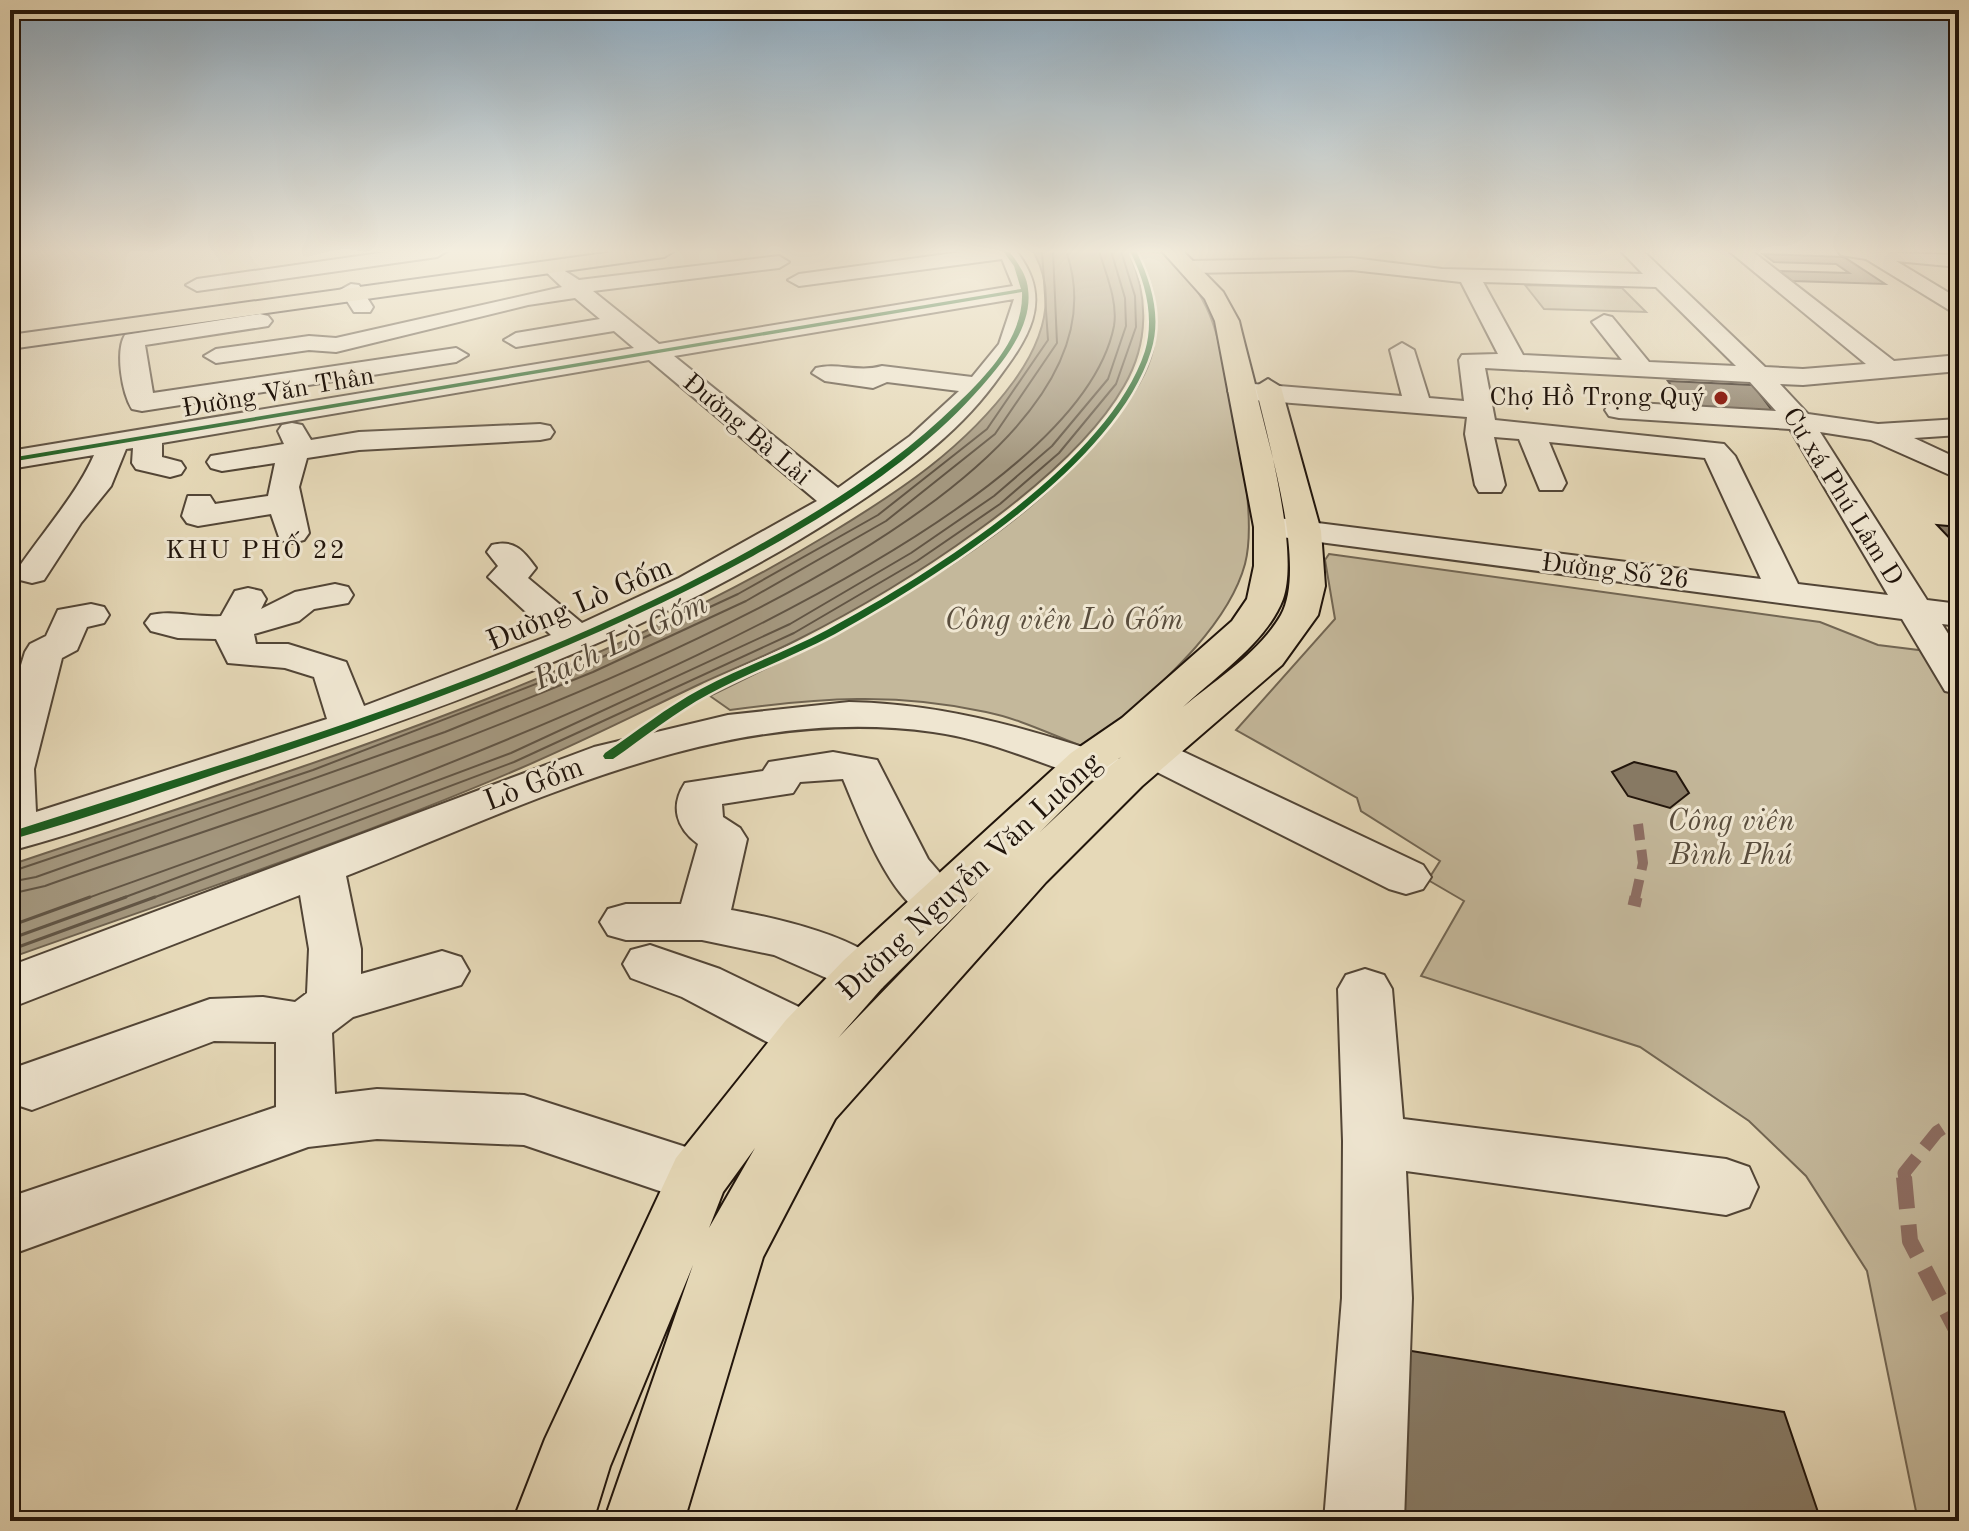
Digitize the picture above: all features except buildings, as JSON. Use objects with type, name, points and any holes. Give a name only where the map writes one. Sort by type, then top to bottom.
[{"type":"main road","points":[[10,339],[140,322]]},
{"type":"main road","points":[[10,339],[188,322]]},
{"type":"main road","name":"Đường Nguyễn Văn Luông","points":[[553,1521],[572,1466],[698,1177],[806,1036],[863,974],[939,901],[1268,657],[1300,615],[1307,586],[1241,391],[1227,322]]},
{"type":"main road","name":"Đường Nguyễn Văn Luông","points":[[1250,322],[1269,393],[1288,529]]},
{"type":"main road","name":"Đường Nguyễn Văn Luông","points":[[644,1521],[732,1250],[814,1102],[1029,870],[1122,764]]},
{"type":"street","points":[[210,322],[133,340],[134,369],[142,403],[620,326]]},
{"type":"street","points":[[225,322],[229,354],[227,390]]},
{"type":"street","points":[[188,361],[309,343],[336,345],[438,322]]},
{"type":"street","name":"Đường Bà Lài","points":[[616,322],[837,502]]},
{"type":"street","name":"Đường Văn Thân","points":[[10,460],[652,352],[775,322]]},
{"type":"street","name":"Đường Lò Gốm","points":[[11,836],[349,724],[577,638],[725,570],[837,502],[909,451],[980,386],[1019,328],[1019,322]]},
{"type":"street","points":[[1494,322],[1515,363]]},
{"type":"street","points":[[1604,322],[1637,369],[1676,444]]},
{"type":"street","name":"Cư xá Phú Lâm D","points":[[1705,322],[1799,421],[1959,682]]},
{"type":"street","points":[[1829,322],[1889,370]]},
{"type":"street","points":[[336,345],[348,371]]},
{"type":"street","points":[[1402,350],[1418,405]]},
{"type":"street","points":[[1490,485],[1479,434],[1471,360],[1759,376],[1811,376],[1959,363]]},
{"type":"street","points":[[134,369],[161,365]]},
{"type":"street","points":[[825,373],[873,380],[882,374],[980,386]]},
{"type":"street","points":[[1241,391],[1418,405],[1479,413],[1531,433],[1676,444],[1714,450],[1720,456],[1785,593]]},
{"type":"street","points":[[1479,413],[1506,403]]},
{"type":"street","points":[[1597,408],[1799,421],[1878,432],[1959,427]]},
{"type":"street","points":[[199,503],[198,516],[288,518],[288,457],[299,445],[283,414]]},
{"type":"street","points":[[222,462],[359,441],[540,432]]},
{"type":"street","points":[[1878,432],[1959,470]]},
{"type":"street","points":[[1531,433],[1551,483]]},
{"type":"street","points":[[148,437],[147,463],[170,468]]},
{"type":"street","points":[[32,573],[68,518],[96,486],[114,442]]},
{"type":"street","name":"Đường Số 26","points":[[1288,529],[1959,615]]},
{"type":"street","points":[[504,552],[519,568],[506,577],[577,638]]},
{"type":"street","points":[[164,623],[204,629],[241,611],[267,620],[286,613],[290,606],[300,602],[335,595]]},
{"type":"street","points":[[1914,610],[1905,622],[1959,715]]},
{"type":"street","points":[[241,611],[234,644],[242,655],[288,656],[332,670],[349,724]]},
{"type":"street","points":[[11,836],[12,769],[35,640],[63,642],[71,618],[91,615]]},
{"type":"street","name":"Lò Gốm","points":[[10,988],[609,756],[684,735],[847,712],[933,719],[1122,764],[1406,877]]},
{"type":"street","points":[[811,716],[845,765]]},
{"type":"street","points":[[702,922],[723,839],[705,827],[697,814],[701,793],[777,783],[785,771],[845,765],[861,769],[887,829],[910,870],[939,901]]},
{"type":"street","points":[[306,1122],[319,1014],[335,949],[320,868]]},
{"type":"street","points":[[806,1036],[701,983],[638,943],[702,922],[786,939],[863,974]]},
{"type":"street","points":[[32,1086],[210,1020],[319,1014],[442,971]]},
{"type":"street","points":[[1364,1521],[1377,1298],[1374,1141],[1365,989]]},
{"type":"street","points":[[10,1226],[306,1122],[377,1114],[524,1120],[698,1177]]},
{"type":"street","points":[[1374,1141],[1726,1187]]},
{"type":"green space","name":"Công viên Lò Gốm","points":[[1213,322],[1246,483],[1248,547],[1235,590],[1201,641],[1180,665],[1090,749],[1012,719],[953,706],[858,699],[795,702],[730,710],[710,696],[819,642],[930,579],[1032,505],[1077,463],[1133,394],[1147,369],[1156,324]]},
{"type":"green space","name":"Công viên Bình Phú","points":[[1329,554],[1820,622],[1878,645],[1959,655],[1959,1521],[1918,1521],[1867,1271],[1806,1176],[1749,1121],[1640,1047],[1421,976],[1464,901],[1428,880],[1440,861],[1361,811],[1357,798],[1236,730],[1335,619],[1325,560]]},
{"type":"water","name":"Rạch Lò Gốm","points":[[1043,322],[1143,322],[1132,370],[1098,423],[1063,460],[1022,496],[930,564],[797,640],[544,758],[331,844],[10,958],[10,865],[430,721],[636,636],[735,587],[881,501],[953,448],[1014,381]]},
{"type":"marked path","points":[[1634,906],[1643,863],[1638,824]]},
{"type":"marked path","points":[[1959,1118],[1937,1132],[1904,1173],[1910,1241],[1959,1335]]},
{"type":"cycle path","points":[[10,460],[832,322]]},
{"type":"cycle path","points":[[10,836],[405,706],[598,630],[691,586],[782,536],[894,463],[969,397],[1001,359],[1020,322]]},
{"type":"cycle path","points":[[609,756],[704,692],[800,648],[870,609],[965,549],[1014,512],[1060,474],[1100,433],[1130,392],[1148,351],[1152,322]]},
{"type":"place","name":"Chợ Hồ Trọng Quý","points":[[1721,398]]},
{"type":"district","name":"KHU PHỐ 22","points":[[256,551]]}]
